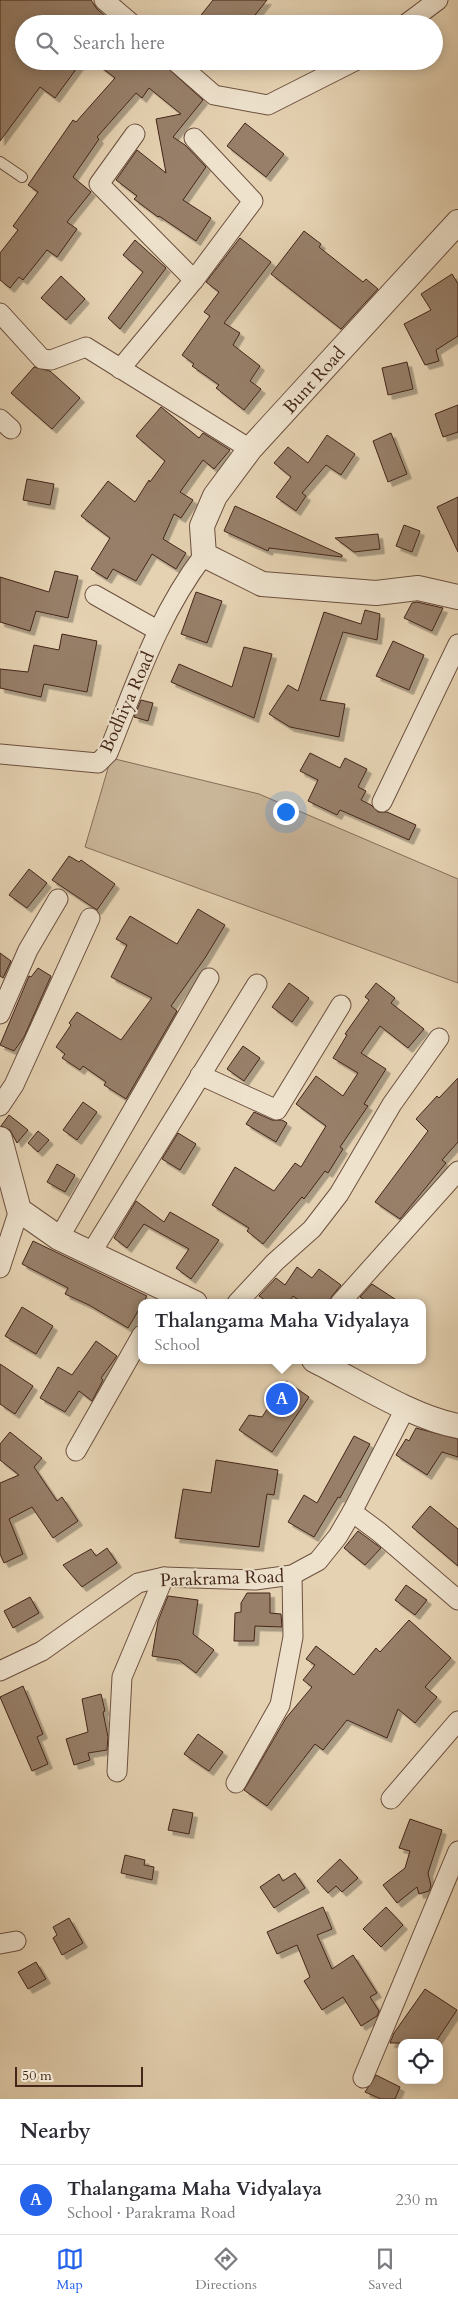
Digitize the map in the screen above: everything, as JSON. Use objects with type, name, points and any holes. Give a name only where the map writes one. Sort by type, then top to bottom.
[{"type":"street","points":[[104,0],[122,15]]},
{"type":"street","points":[[418,15],[438,0]]},
{"type":"street","points":[[185,70],[214,95],[268,105],[337,70]]},
{"type":"street","points":[[135,134],[99,184],[194,280]]},
{"type":"street","points":[[120,369],[194,280],[253,201],[194,138]]},
{"type":"street","name":"Bunt Road","points":[[204,555],[202,526],[215,496],[250,449],[458,222]]},
{"type":"street","points":[[0,313],[42,359],[51,360],[86,347],[250,449]]},
{"type":"street","points":[[204,555],[262,584],[376,593],[418,588],[458,597]]},
{"type":"street","name":"Bodhiya Road","points":[[0,754],[98,763],[108,753],[158,630],[182,585],[204,555]]},
{"type":"street","points":[[95,596],[158,630]]},
{"type":"street","points":[[382,802],[458,644]]},
{"type":"street","points":[[0,1014],[28,950],[58,898]]},
{"type":"street","points":[[0,1106],[14,1085],[90,918]]},
{"type":"street","points":[[58,1238],[209,978]]},
{"type":"street","points":[[92,1252],[257,984]]},
{"type":"street","points":[[200,1075],[277,1110],[341,1005]]},
{"type":"street","points":[[241,1299],[275,1262],[312,1229],[339,1194],[392,1104],[439,1038]]},
{"type":"street","points":[[0,1139],[19,1210],[1,1259]]},
{"type":"street","points":[[344,1299],[458,1171]]},
{"type":"street","points":[[19,1210],[58,1238],[92,1252],[164,1296],[177,1299]]},
{"type":"street","points":[[76,1451],[138,1342]]},
{"type":"street","points":[[322,1364],[406,1407],[446,1424],[458,1426]]},
{"type":"street","name":"Parakrama Road","points":[[0,1671],[42,1651],[138,1584],[164,1577],[255,1580],[292,1575],[318,1561],[338,1536],[352,1512],[406,1407]]},
{"type":"street","points":[[352,1512],[379,1532],[458,1600]]},
{"type":"street","points":[[236,1782],[280,1705],[294,1637],[292,1575]]},
{"type":"street","points":[[117,1772],[122,1677],[164,1577]]},
{"type":"street","points":[[391,1799],[458,1720]]},
{"type":"street","points":[[363,2078],[458,1851]]},
{"type":"lane","points":[[0,162],[22,178]]},
{"type":"shaded area","points":[[111,758],[259,794],[458,879],[458,983],[85,847]]},
{"type":"building","points":[[0,0],[91,0],[104,15],[15,15],[15,70],[75,70],[55,98],[40,87],[0,141]]},
{"type":"building","points":[[213,0],[267,0],[255,15],[201,15]]},
{"type":"building","points":[[105,70],[170,70],[203,100],[173,137],[185,145],[206,167],[183,200],[211,218],[196,241],[134,199],[137,196],[116,180],[137,150],[166,173],[156,119],[181,114],[149,88],[142,98],[136,93],[97,137],[99,139],[73,177],[91,192],[67,222],[77,229],[57,257],[47,250],[23,280],[19,277],[10,288],[0,280],[0,253],[18,230],[13,226],[38,192],[28,185],[73,120],[76,122],[115,78]]},
{"type":"building","points":[[245,123],[284,154],[266,177],[227,146]]},
{"type":"building","points":[[304,231],[321,244],[319,247],[363,282],[366,279],[378,289],[341,329],[271,274]]},
{"type":"building","points":[[240,238],[271,262],[224,323],[240,333],[233,345],[260,366],[250,381],[261,389],[244,410],[216,388],[219,385],[192,366],[194,364],[182,355],[210,316],[204,312],[219,292],[206,282]]},
{"type":"building","points":[[135,240],[166,268],[120,329],[108,318],[143,272],[123,255]]},
{"type":"building","points":[[452,274],[458,284],[458,336],[436,350],[439,361],[425,365],[404,324],[431,310],[421,294]]},
{"type":"building","points":[[61,276],[85,299],[66,320],[41,298]]},
{"type":"building","points":[[407,362],[413,389],[388,395],[382,368]]},
{"type":"building","points":[[34,367],[50,371],[80,398],[52,429],[11,393]]},
{"type":"building","points":[[458,405],[458,432],[443,437],[435,414]]},
{"type":"building","points":[[161,407],[199,438],[203,433],[230,450],[214,469],[203,460],[180,492],[193,500],[181,518],[174,514],[163,539],[186,553],[176,569],[152,554],[136,581],[113,569],[107,579],[91,569],[110,538],[81,516],[108,481],[135,502],[149,480],[150,482],[165,461],[136,436]]},
{"type":"building","points":[[391,433],[407,474],[388,482],[373,441]]},
{"type":"building","points":[[327,435],[355,454],[341,475],[326,465],[302,493],[306,496],[296,511],[276,497],[291,477],[274,463],[288,447],[308,463]]},
{"type":"building","points":[[27,479],[54,484],[50,505],[23,500]]},
{"type":"building","points":[[458,497],[458,552],[437,507]]},
{"type":"building","points":[[235,506],[342,555],[342,557],[269,548],[268,551],[224,531]]},
{"type":"building","points":[[404,525],[420,531],[412,552],[396,546]]},
{"type":"building","points":[[378,534],[380,549],[354,552],[335,538]]},
{"type":"building","points":[[55,571],[78,576],[68,618],[36,611],[30,631],[0,622],[0,577],[49,592]]},
{"type":"building","points":[[196,592],[222,601],[207,643],[181,634]]},
{"type":"building","points":[[417,602],[443,608],[432,631],[404,618],[412,603]]},
{"type":"building","points":[[365,610],[380,614],[377,640],[343,632],[320,700],[345,704],[339,737],[290,727],[269,714],[288,685],[298,691],[324,612],[361,624]]},
{"type":"building","points":[[62,634],[97,641],[87,692],[44,684],[41,697],[0,688],[0,669],[28,672],[34,645],[59,650]]},
{"type":"building","points":[[393,641],[424,655],[409,690],[376,676]]},
{"type":"building","points":[[244,647],[272,654],[254,718],[171,682],[179,664],[232,687]]},
{"type":"building","points":[[141,700],[153,703],[148,721],[134,717]]},
{"type":"building","points":[[310,753],[340,768],[345,758],[367,769],[358,787],[366,791],[361,800],[371,805],[378,812],[387,812],[416,825],[409,840],[340,810],[337,815],[308,801],[318,780],[300,771]]},
{"type":"building","points":[[69,856],[79,862],[81,860],[115,884],[97,910],[52,880]]},
{"type":"building","points":[[29,869],[47,883],[27,908],[9,895]]},
{"type":"building","points":[[198,909],[225,925],[205,958],[171,1006],[177,1011],[126,1099],[104,1085],[106,1082],[83,1066],[80,1070],[62,1058],[65,1054],[56,1047],[71,1025],[69,1023],[77,1012],[121,1040],[152,998],[111,977],[127,945],[116,939],[130,916],[177,944]]},
{"type":"building","points":[[0,953],[11,961],[3,978],[0,976]]},
{"type":"building","points":[[38,968],[51,976],[24,1037],[14,1051],[0,1045],[29,976],[31,977]]},
{"type":"building","points":[[289,983],[309,998],[292,1022],[272,1007]]},
{"type":"building","points":[[376,983],[395,998],[391,1003],[424,1029],[408,1048],[380,1026],[361,1053],[386,1069],[364,1104],[368,1106],[340,1147],[343,1149],[328,1173],[325,1171],[304,1199],[302,1197],[263,1244],[247,1231],[249,1228],[212,1205],[235,1167],[274,1191],[295,1163],[301,1167],[326,1126],[296,1104],[316,1076],[343,1096],[358,1073],[333,1058],[347,1035],[345,1034],[369,1000],[365,997]]},
{"type":"building","points":[[243,1046],[260,1058],[244,1081],[227,1069]]},
{"type":"building","points":[[458,1078],[458,1142],[442,1160],[446,1163],[400,1219],[375,1202],[428,1131],[416,1119],[437,1096],[439,1098]]},
{"type":"building","points":[[83,1102],[97,1112],[77,1140],[63,1130]]},
{"type":"building","points":[[254,1112],[272,1120],[282,1120],[287,1123],[276,1142],[246,1124]]},
{"type":"building","points":[[9,1115],[28,1130],[17,1143],[10,1130],[1,1126]]},
{"type":"building","points":[[38,1131],[49,1140],[38,1152],[28,1143]]},
{"type":"building","points":[[178,1133],[196,1144],[180,1170],[162,1159]]},
{"type":"building","points":[[57,1164],[75,1175],[65,1192],[47,1182]]},
{"type":"building","points":[[136,1201],[164,1222],[170,1212],[219,1240],[191,1279],[176,1268],[189,1249],[144,1224],[127,1248],[114,1238]]},
{"type":"building","points":[[33,1241],[147,1296],[145,1299],[138,1299],[138,1311],[128,1328],[89,1305],[65,1294],[68,1288],[22,1264]]},
{"type":"building","points":[[297,1267],[312,1278],[319,1269],[341,1285],[331,1299],[297,1299],[293,1296],[291,1299],[263,1299],[259,1296],[276,1278],[285,1285]]},
{"type":"building","points":[[372,1284],[395,1299],[363,1299],[360,1297]]},
{"type":"building","points":[[22,1307],[53,1326],[36,1354],[5,1336]]},
{"type":"building","points":[[96,1341],[117,1356],[101,1378],[103,1380],[92,1401],[79,1391],[65,1412],[40,1398],[58,1367],[72,1375]]},
{"type":"building","points":[[0,1364],[33,1386],[15,1414],[0,1404]]},
{"type":"building","points":[[286,1381],[309,1397],[272,1452],[239,1430],[249,1415],[262,1417]]},
{"type":"building","points":[[416,1428],[458,1439],[458,1457],[442,1452],[427,1475],[396,1455],[406,1439],[409,1441]]},
{"type":"building","points":[[10,1432],[42,1458],[34,1467],[57,1501],[62,1497],[78,1521],[53,1538],[32,1507],[9,1519],[23,1554],[4,1563],[0,1554],[0,1483],[19,1475],[0,1460],[0,1444]]},
{"type":"building","points":[[354,1436],[370,1444],[340,1498],[338,1497],[314,1537],[288,1522],[304,1495],[317,1503]]},
{"type":"building","points":[[216,1460],[278,1470],[274,1495],[267,1494],[259,1547],[175,1538],[183,1489],[211,1493]]},
{"type":"building","points":[[430,1506],[458,1529],[458,1566],[412,1527]]},
{"type":"building","points":[[358,1531],[381,1548],[365,1565],[344,1548]]},
{"type":"building","points":[[107,1548],[117,1563],[82,1587],[63,1565],[91,1549],[96,1556]]},
{"type":"building","points":[[406,1585],[427,1600],[415,1615],[395,1600]]},
{"type":"building","points":[[247,1593],[270,1593],[270,1613],[281,1614],[282,1627],[255,1626],[254,1641],[234,1641],[235,1613],[241,1612],[241,1603]]},
{"type":"building","points":[[168,1596],[198,1600],[193,1634],[214,1650],[196,1673],[179,1660],[152,1656],[158,1621]]},
{"type":"building","points":[[30,1597],[39,1613],[13,1628],[4,1611]]},
{"type":"building","points":[[409,1620],[451,1658],[425,1687],[437,1697],[415,1723],[398,1709],[387,1738],[347,1720],[323,1750],[315,1744],[267,1806],[244,1790],[286,1718],[312,1687],[303,1680],[315,1665],[306,1659],[316,1646],[354,1675],[376,1648],[380,1652]]},
{"type":"building","points":[[23,1686],[43,1734],[37,1737],[48,1764],[32,1771],[0,1697]]},
{"type":"building","points":[[101,1694],[108,1737],[107,1750],[88,1753],[90,1760],[74,1765],[66,1739],[88,1732],[82,1699]]},
{"type":"building","points":[[198,1734],[223,1752],[209,1771],[184,1754]]},
{"type":"building","points":[[173,1809],[193,1813],[189,1834],[168,1830]]},
{"type":"building","points":[[410,1819],[442,1830],[428,1873],[431,1886],[429,1891],[419,1894],[417,1887],[397,1903],[383,1885],[405,1868],[410,1851],[399,1848]]},
{"type":"building","points":[[125,1855],[145,1860],[144,1865],[154,1867],[152,1880],[121,1873]]},
{"type":"building","points":[[340,1859],[358,1878],[342,1892],[336,1886],[328,1893],[317,1881]]},
{"type":"building","points":[[295,1873],[305,1888],[274,1908],[260,1887],[279,1874],[283,1881]]},
{"type":"building","points":[[323,1907],[332,1929],[317,1935],[332,1969],[353,1955],[377,1993],[370,1997],[379,2011],[377,2016],[361,2026],[343,1997],[322,2010],[304,1981],[310,1977],[297,1945],[277,1954],[267,1932]]},
{"type":"building","points":[[386,1907],[403,1925],[381,1947],[363,1929]]},
{"type":"building","points":[[69,1918],[83,1943],[62,1955],[53,1938],[57,1935],[53,1927]]},
{"type":"building","points":[[36,1962],[46,1979],[28,1989],[18,1972]]},
{"type":"building","points":[[425,1989],[457,2010],[438,2039],[398,2039],[398,2043],[390,2043],[394,2033]]},
{"type":"building","points":[[376,2075],[400,2087],[395,2099],[381,2099],[365,2092]]},
{"type":"place","name":"Thalangama Maha Vidyalaya","points":[[282,1399]]}]
